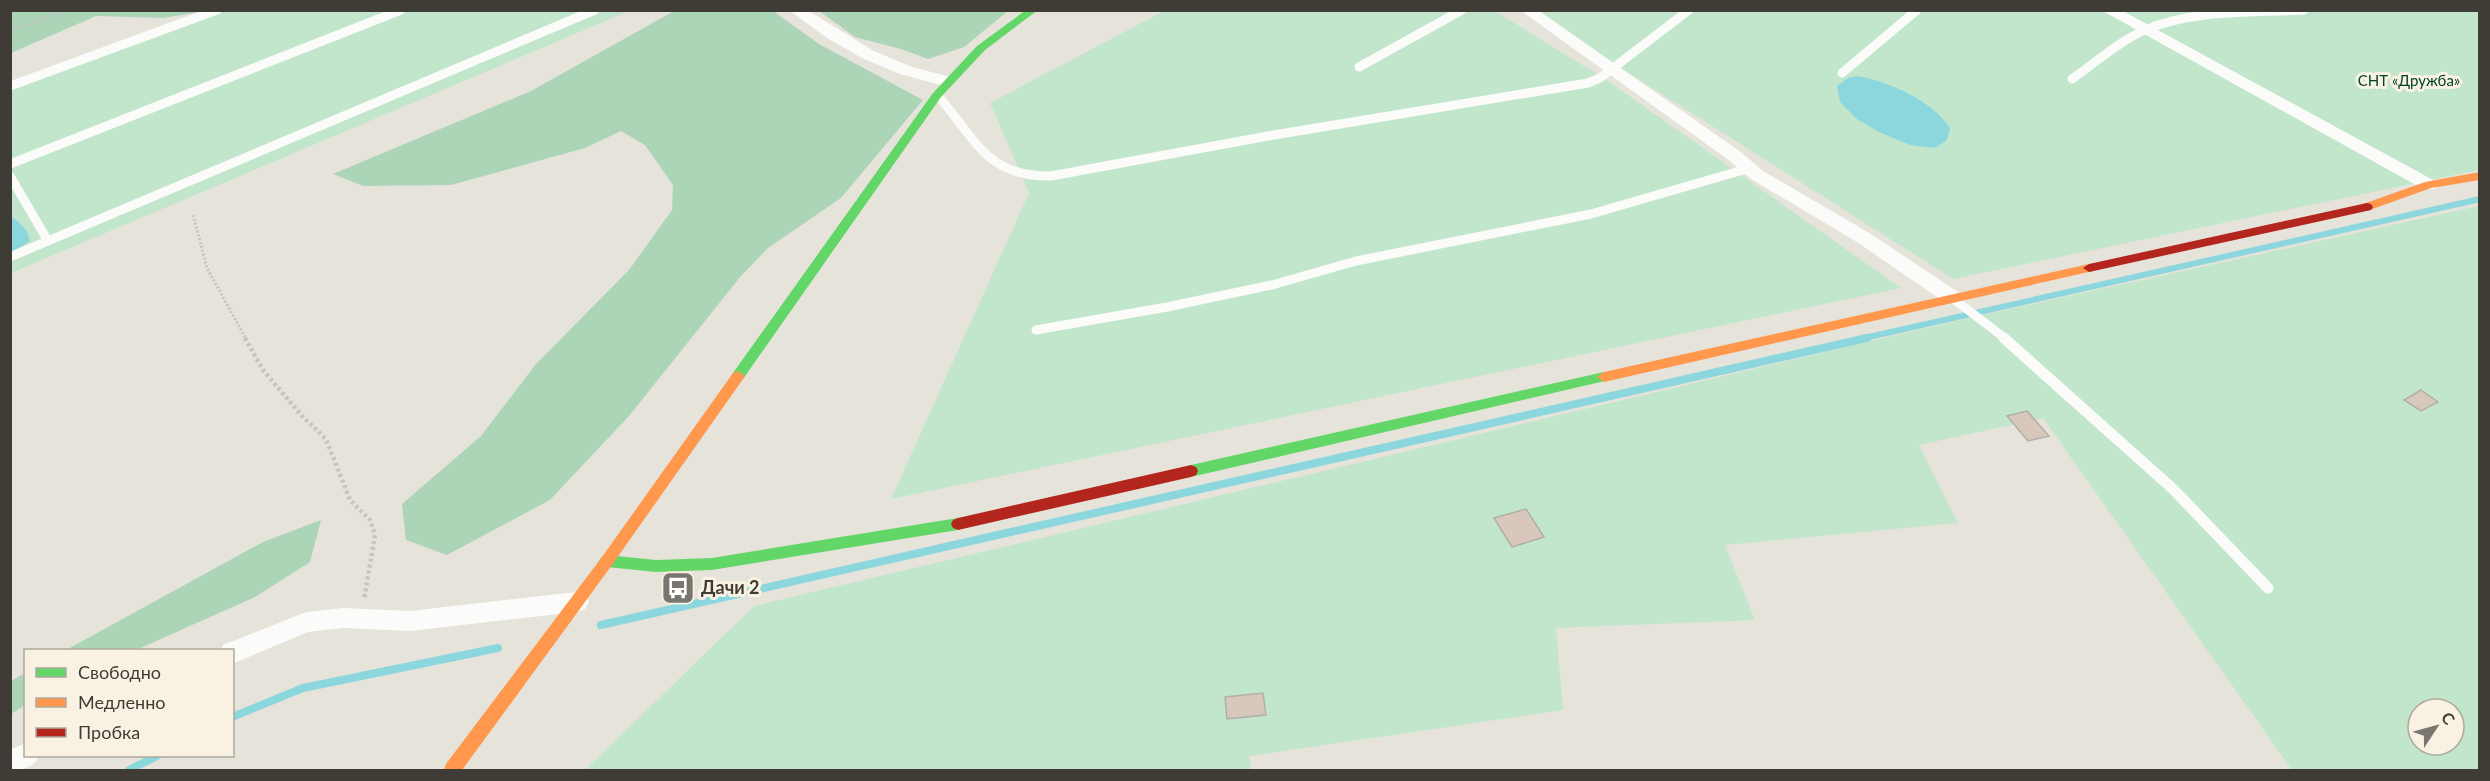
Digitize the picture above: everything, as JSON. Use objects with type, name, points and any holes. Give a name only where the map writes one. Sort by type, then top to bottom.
[{"type":"street","points":[[796,10],[842,42],[893,68],[948,82]]},
{"type":"street","points":[[452,771],[608,561],[937,95],[981,48],[1033,10]]},
{"type":"street","points":[[1527,10],[1750,168],[1864,238],[1955,301]]},
{"type":"street","points":[[2108,10],[2429,185]]},
{"type":"street","points":[[608,561],[656,566],[712,564],[946,527],[2376,205],[2429,185],[2480,176]]},
{"type":"street","points":[[234,652],[306,622],[374,618],[410,621],[578,602]]},
{"type":"street","points":[[10,763],[24,756]]},
{"type":"lane","points":[[10,86],[217,10]]},
{"type":"lane","points":[[10,164],[401,10]]},
{"type":"lane","points":[[10,258],[595,10]]},
{"type":"lane","points":[[1359,67],[1462,10]]},
{"type":"lane","points":[[937,95],[956,114],[995,166],[1019,177],[1034,178],[1588,83],[1611,69],[1689,10]]},
{"type":"lane","points":[[1842,73],[1917,10]]},
{"type":"lane","points":[[2072,79],[2145,30],[2175,22],[2230,15],[2304,10]]},
{"type":"lane","points":[[1036,330],[1179,305],[1272,285],[1356,261],[1591,214],[1702,184],[1750,168]]},
{"type":"lane","points":[[10,176],[48,241]]},
{"type":"lane","points":[[1955,301],[1986,324],[2173,489],[2268,588]]},
{"type":"path","points":[[10,30],[67,10]]},
{"type":"path","points":[[193,215],[207,268],[263,370],[302,416],[326,439],[350,500],[370,520],[375,535],[364,608],[374,618]]},
{"type":"green space","points":[[11,11],[207,11],[163,18],[96,16],[11,53]]},
{"type":"green space","points":[[202,11],[629,11],[11,273],[11,81]]},
{"type":"green space","points":[[674,11],[773,11],[819,44],[923,100],[841,198],[768,248],[741,276],[629,416],[550,500],[447,555],[406,540],[402,504],[481,436],[536,364],[629,270],[672,210],[673,185],[645,145],[621,131],[585,148],[451,185],[363,186],[333,174],[531,91]]},
{"type":"green space","points":[[819,11],[1008,11],[964,47],[928,59],[855,37]]},
{"type":"green space","points":[[1164,11],[1495,11],[1605,79],[1901,288],[891,499],[1029,193],[990,103]]},
{"type":"green space","name":"СНТ «Дружба»","points":[[1531,11],[2479,11],[2479,170],[1953,279]]},
{"type":"green space","points":[[2479,206],[2479,770],[2292,770],[2043,418],[1919,445],[1958,523],[1725,545],[1755,620],[1556,628],[1563,710],[1249,756],[1252,770],[585,770],[754,606],[1969,318]]},
{"type":"green space","points":[[321,520],[310,562],[255,597],[138,649],[68,649],[263,542]]},
{"type":"green space","points":[[24,674],[24,706],[11,714],[11,681]]},
{"type":"water","points":[[1859,76],[1897,88],[1932,109],[1950,128],[1947,140],[1935,148],[1910,145],[1858,120],[1840,102],[1837,86],[1848,78]]},
{"type":"water","points":[[10,216],[23,226],[30,241],[11,253]]},
{"type":"building","points":[[2421,390],[2438,402],[2421,411],[2404,400]]},
{"type":"building","points":[[2027,411],[2049,436],[2028,441],[2007,416]]},
{"type":"building","points":[[1526,509],[1544,537],[1512,547],[1494,518]]},
{"type":"building","points":[[1263,693],[1266,715],[1227,719],[1225,697]]},
{"type":"waterway","points":[[1860,339],[2480,199]]},
{"type":"waterway","points":[[601,625],[1867,338]]},
{"type":"waterway","points":[[234,716],[303,688],[498,648]]},
{"type":"waterway","points":[[129,770],[155,757]]},
{"type":"traffic: fast","points":[[738,376],[937,95],[981,48],[1033,10]]},
{"type":"traffic: fast","points":[[1191,471],[1604,377]]},
{"type":"traffic: fast","points":[[607,561],[656,566],[712,564],[958,524]]},
{"type":"traffic: slow","points":[[2367,207],[2429,185],[2480,176]]},
{"type":"traffic: slow","points":[[1604,377],[2089,268]]},
{"type":"traffic: slow","points":[[452,770],[607,561],[738,376]]},
{"type":"traffic: jam","points":[[2089,268],[2367,207]]},
{"type":"traffic: jam","points":[[958,524],[1191,471]]},
{"type":"place","name":"Дачи 2","points":[[678,588]]}]
